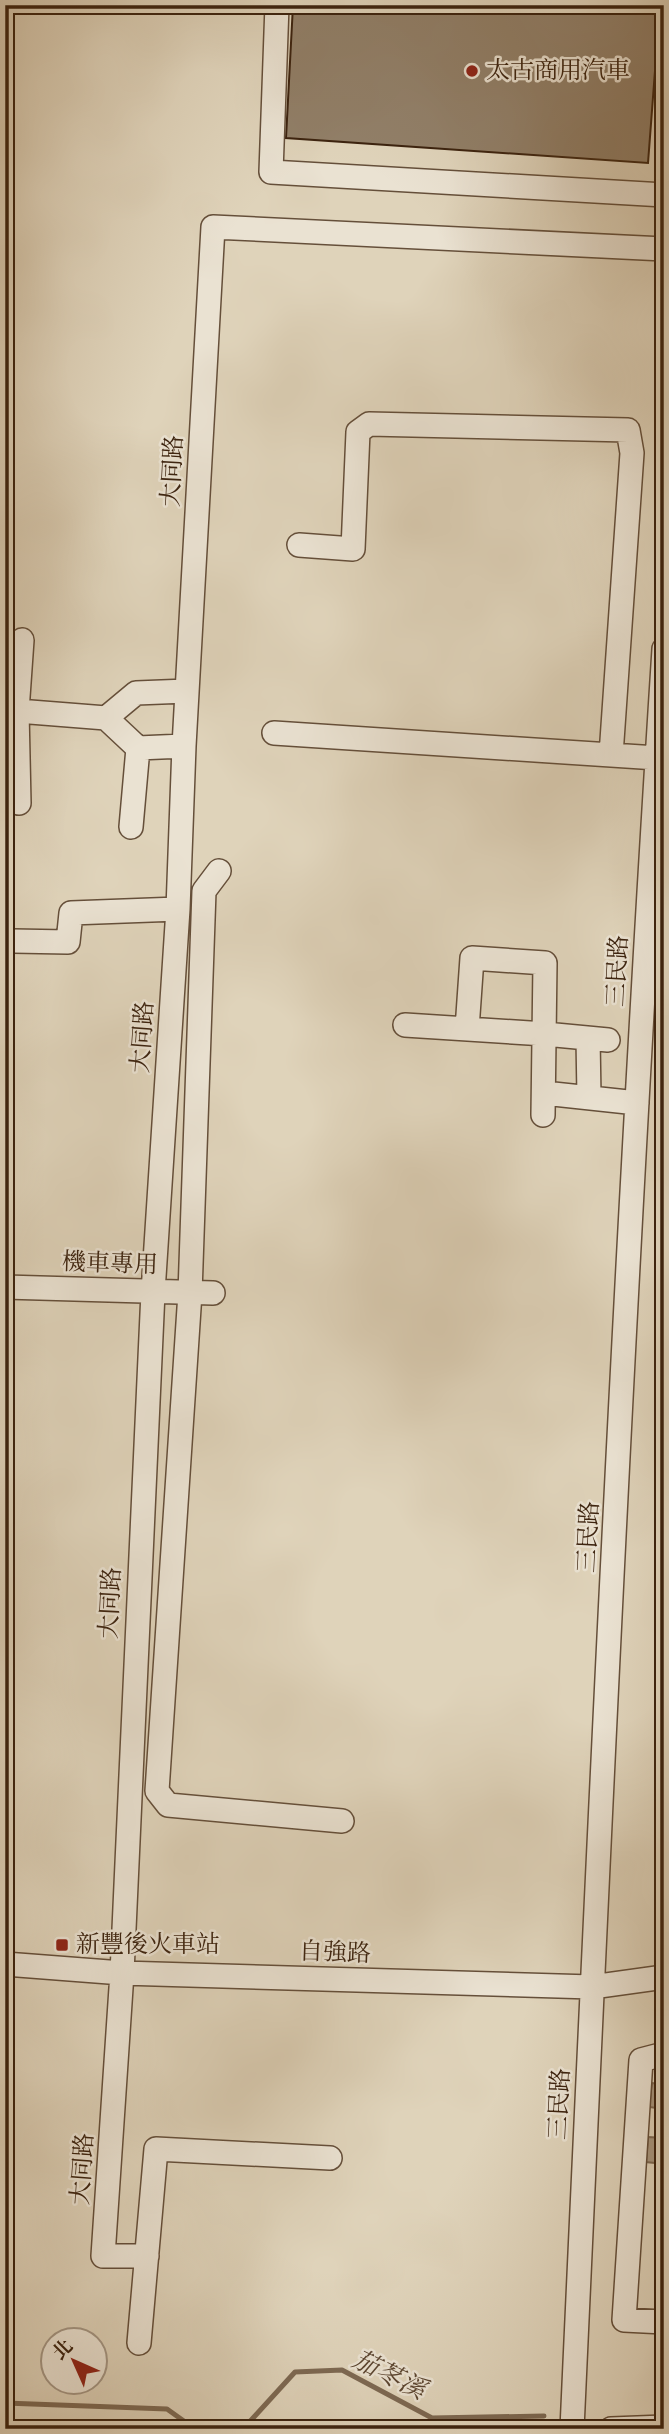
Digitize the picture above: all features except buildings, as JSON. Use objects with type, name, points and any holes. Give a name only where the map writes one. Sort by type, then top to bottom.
[{"type":"street","points":[[277,5],[271,172],[664,195]]},
{"type":"street","name":"大同路","points":[[147,2256],[103,2256],[122,1973],[153,1292],[178,909],[184,747],[214,227],[664,249]]},
{"type":"street","points":[[299,545],[353,549],[358,432],[369,424],[628,430],[632,453],[611,755]]},
{"type":"street","points":[[19,803],[11,710],[22,640]]},
{"type":"street","name":"三民路","points":[[572,2429],[637,1103],[664,649]]},
{"type":"street","points":[[106,718],[136,693],[187,691]]},
{"type":"street","points":[[11,710],[106,718],[138,748],[184,747]]},
{"type":"street","points":[[274,733],[657,758]]},
{"type":"street","points":[[131,827],[138,748]]},
{"type":"street","points":[[219,871],[204,891],[190,1293],[157,1791],[168,1805],[342,1821]]},
{"type":"street","points":[[13,941],[68,942],[71,913],[178,909]]},
{"type":"street","points":[[467,1029],[472,958],[545,963],[543,1104],[589,1097],[637,1103]]},
{"type":"street","points":[[405,1025],[598,1039],[589,1097]]},
{"type":"street","name":"機車專用","points":[[5,1287],[213,1293]]},
{"type":"street","name":"自強路","points":[[5,1964],[122,1973],[592,1987],[664,1977]]},
{"type":"street","points":[[664,2054],[641,2060],[624,2320],[664,2322]]},
{"type":"street","points":[[139,2343],[156,2149],[330,2158]]},
{"type":"street","points":[[611,2429],[664,2427]]},
{"type":"shaded area","points":[[652,2083],[664,2085],[664,2109],[649,2107]]},
{"type":"shaded area","points":[[648,2137],[664,2138],[664,2164],[646,2162]]},
{"type":"waterway","name":"茄苳溪","points":[[243,2429],[295,2372],[342,2370],[432,2418],[544,2416]]},
{"type":"waterway","name":"茄苳溪","points":[[5,2403],[167,2409],[195,2429]]},
{"type":"place","name":"太古商用汽車","points":[[472,71]]},
{"type":"place","name":"新豐後火車站","points":[[62,1945]]}]
